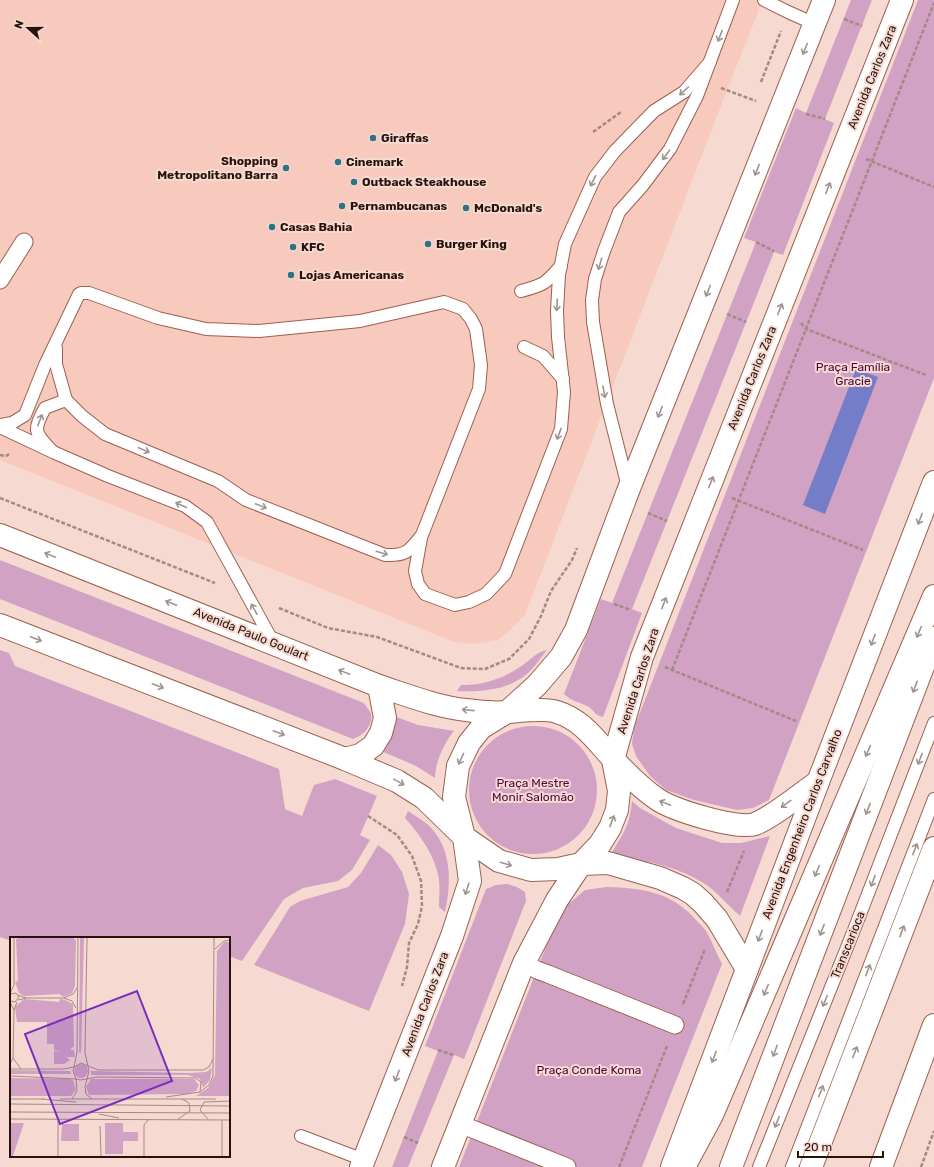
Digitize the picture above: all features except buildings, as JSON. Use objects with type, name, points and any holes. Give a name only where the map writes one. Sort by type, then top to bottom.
[{"type":"main road","points":[[507,712],[537,684],[561,658],[576,630],[628,491],[824,0]]},
{"type":"main road","name":"Avenida Carlos Zara","points":[[613,760],[642,657],[902,0]]},
{"type":"main road","name":"Avenida Engenheiro Carlos Carvalho","points":[[672,1167],[934,482]]},
{"type":"main road","name":"Avenida Paulo Goulart","points":[[0,535],[379,686],[428,702],[466,710],[556,712],[577,722],[594,737],[613,760]]},
{"type":"main road","points":[[684,1167],[712,1115],[934,596]]},
{"type":"main road","points":[[0,625],[345,759],[397,781],[424,798],[464,836],[499,862],[531,870],[558,869],[581,864],[608,863],[660,878],[683,888],[703,903],[717,919],[747,969]]},
{"type":"main road","points":[[731,1167],[934,638]]},
{"type":"main road","points":[[345,759],[360,755],[372,746],[381,733],[385,718],[379,686]]},
{"type":"main road","name":"Avenida Carlos Zara","points":[[363,1163],[452,936],[470,881],[464,836],[454,797],[458,766],[469,743],[481,728],[507,712]]},
{"type":"main road","points":[[613,760],[658,800],[689,813],[714,821],[734,824],[754,824],[775,813],[818,782]]},
{"type":"main road","points":[[443,1167],[524,963],[557,900],[581,864],[600,844],[610,828],[617,810],[619,791],[613,760]]},
{"type":"main road","points":[[811,1167],[933,849]]},
{"type":"main road","points":[[881,1167],[934,1025]]},
{"type":"street","points":[[0,280],[24,242]]},
{"type":"street","points":[[524,963],[537,970],[675,1025]]},
{"type":"street","points":[[460,1124],[567,1167]]},
{"type":"lane","points":[[628,491],[603,386],[593,322],[592,300],[595,279],[619,212],[643,185],[670,149],[697,96],[733,0]]},
{"type":"lane","points":[[764,0],[815,24]]},
{"type":"lane","points":[[0,426],[12,423],[25,415],[79,294],[83,292],[158,318],[206,329],[259,332],[360,321],[444,302],[463,309],[472,319],[476,329],[481,365],[479,389],[422,535],[415,571],[418,584],[425,594],[455,604],[469,602],[486,594],[505,574],[561,429],[564,392],[558,337],[557,311],[559,275],[565,244],[595,177],[615,151],[654,111],[684,92],[710,62]]},
{"type":"lane","points":[[521,291],[539,286],[546,282],[561,266]]},
{"type":"lane","points":[[56,343],[56,364],[66,400],[82,416],[105,434],[218,481],[246,500],[385,555],[396,556],[405,554],[412,548],[422,535]]},
{"type":"lane","points":[[524,347],[543,356],[563,379]]},
{"type":"lane","points":[[53,452],[42,440],[37,431],[38,422],[45,408],[66,400]]},
{"type":"lane","points":[[0,426],[53,452],[119,481],[185,506],[207,522],[273,643]]},
{"type":"lane","name":"Transcarioca","points":[[759,1167],[851,937],[934,723]]},
{"type":"lane","points":[[792,1167],[934,799]]},
{"type":"lane","points":[[301,1136],[363,1163]]},
{"type":"path","points":[[672,670],[934,3]]},
{"type":"path","points":[[760,86],[788,12]]},
{"type":"path","points":[[843,19],[862,26]]},
{"type":"path","points":[[754,101],[757,93]]},
{"type":"path","points":[[806,114],[825,119]]},
{"type":"path","points":[[843,149],[934,187]]},
{"type":"path","points":[[756,242],[774,251]]},
{"type":"path","points":[[780,310],[794,315],[806,329],[926,375]]},
{"type":"path","points":[[727,314],[746,322]]},
{"type":"path","points":[[709,489],[863,550]]},
{"type":"path","points":[[0,498],[328,628],[377,637],[461,668],[485,669],[509,659],[529,639],[541,616],[551,591],[572,560],[578,546]]},
{"type":"path","points":[[648,513],[667,521]]},
{"type":"path","points":[[612,603],[632,610]]},
{"type":"path","points":[[642,657],[796,720]]},
{"type":"path","points":[[368,816],[397,835],[412,856],[422,881],[422,906],[418,924],[410,942],[407,966],[401,992]]},
{"type":"path","points":[[717,919],[754,824]]},
{"type":"path","points":[[438,1050],[454,1055]]},
{"type":"path","points":[[921,1167],[934,1131]]},
{"type":"path","points":[[404,1137],[418,1143]]},
{"type":"shaded area","points":[[0,0],[763,0],[525,615],[498,640],[474,644],[454,642],[0,460]]},
{"type":"green space","points":[[851,0],[872,0],[825,119],[834,123],[783,255],[774,252],[632,609],[642,613],[603,717],[600,716],[590,708],[572,700],[564,694],[601,599],[612,603],[756,242],[744,238],[796,108],[806,113]]},
{"type":"green space","name":"Praça Família Gracie","points":[[918,0],[934,0],[934,378],[769,800],[753,808],[737,810],[694,800],[666,790],[650,776],[636,756],[632,744],[634,728]]},
{"type":"green space","points":[[0,560],[364,703],[371,714],[369,726],[364,733],[353,739],[0,599]]},
{"type":"green space","points":[[0,650],[9,653],[15,666],[279,769],[285,809],[302,816],[314,785],[335,779],[377,796],[360,835],[370,840],[352,870],[338,881],[303,888],[284,899],[242,961],[230,956],[230,937],[10,937],[10,941],[0,937]]},
{"type":"green space","points":[[547,650],[527,674],[512,684],[494,689],[457,691],[461,685],[486,683],[509,674],[537,654]]},
{"type":"green space","points":[[394,716],[418,725],[454,731],[441,753],[435,772],[435,778],[416,766],[379,750],[393,732]]},
{"type":"green space","name":"Praça Mestre Monir Salomão","points":[[539,726],[563,733],[574,740],[583,749],[592,765],[596,777],[596,803],[590,820],[583,831],[574,840],[563,847],[546,853],[527,854],[503,847],[492,840],[483,831],[476,820],[470,803],[469,784],[476,760],[483,749],[492,740],[503,733],[520,727]]},
{"type":"green space","points":[[632,801],[640,808],[676,828],[722,843],[741,843],[770,836],[740,916],[713,890],[694,877],[664,866],[627,858],[612,852],[626,828],[630,816]]},
{"type":"green space","points":[[408,811],[426,823],[435,832],[441,842],[448,864],[449,876],[449,889],[445,912],[439,907],[439,879],[437,870],[426,846],[405,818]]},
{"type":"green space","points":[[378,845],[391,855],[402,872],[409,894],[405,924],[369,1011],[254,965],[290,907],[300,901],[348,887],[361,873]]},
{"type":"green space","points":[[507,884],[517,887],[525,892],[526,901],[464,1059],[454,1055],[408,1167],[392,1167],[438,1051],[425,1046],[486,889],[496,885]]},
{"type":"green space","name":"Praça Conde Koma","points":[[607,887],[644,890],[656,893],[677,903],[706,931],[722,964],[642,1167],[459,1167],[555,924],[565,907],[585,890]]},
{"type":"water","points":[[856,369],[878,377],[825,514],[803,505]]},
{"type":"place","name":"Giraffas","points":[[373,138]]},
{"type":"place","name":"Cinemark","points":[[338,162]]},
{"type":"place","name":"Shopping Metropolitano Barra","points":[[286,168]]},
{"type":"place","name":"Outback Steakhouse","points":[[354,182]]},
{"type":"place","name":"Pernambucanas","points":[[342,206]]},
{"type":"place","name":"McDonald's","points":[[466,208]]},
{"type":"place","name":"Casas Bahia","points":[[272,227]]},
{"type":"place","name":"Burger King","points":[[428,244]]},
{"type":"place","name":"KFC","points":[[293,247]]},
{"type":"place","name":"Lojas Americanas","points":[[291,275]]}]
